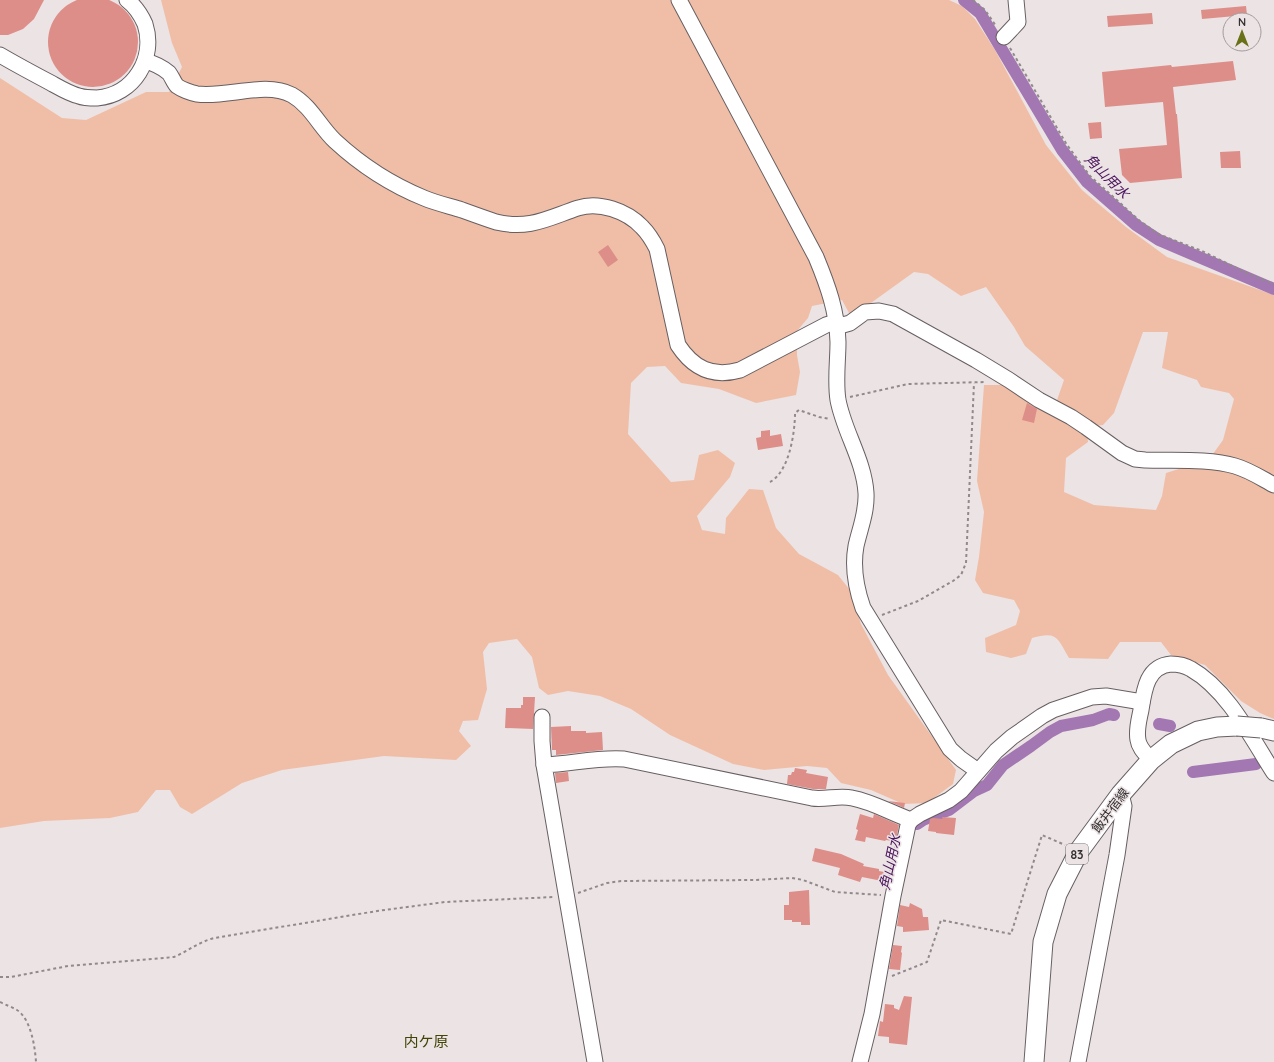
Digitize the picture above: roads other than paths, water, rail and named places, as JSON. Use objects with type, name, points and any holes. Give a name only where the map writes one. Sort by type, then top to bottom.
[{"type":"main road","name":"飯井宿線","points":[[1034,1062],[1040,964],[1043,942],[1057,894],[1079,851],[1121,794],[1151,760],[1171,744],[1198,731],[1217,727],[1237,726],[1268,730]]},
{"type":"street","points":[[0,56],[78,96],[97,98],[115,94],[131,83],[142,69],[148,52],[148,34],[142,17],[127,0]]},
{"type":"street","points":[[679,0],[816,258],[828,286],[835,311],[838,341],[838,399],[860,463],[866,492],[866,511],[856,546],[854,563],[857,593],[870,620],[950,749],[978,771]]},
{"type":"street","points":[[1004,37],[1018,22],[1016,0]]},
{"type":"street","points":[[145,61],[153,63],[169,74],[177,86],[194,94],[208,95],[264,90],[280,91],[292,95],[302,102],[334,141],[369,169],[425,198],[497,222],[524,224],[539,223],[578,208],[588,207],[611,209],[621,212],[642,226],[657,249],[678,345],[685,356],[694,364],[705,370],[717,373],[729,373],[740,370],[826,325],[836,322],[843,325],[850,323],[865,312],[879,311],[893,314],[976,360],[1039,400],[1086,427],[1122,454],[1135,459],[1145,460],[1217,462],[1235,466],[1274,484]]},
{"type":"street","points":[[1151,760],[1144,752],[1138,741],[1138,727],[1146,685],[1152,673],[1163,665],[1175,664],[1191,669],[1209,682],[1230,705],[1274,773]]},
{"type":"street","points":[[860,1062],[872,1014],[893,896],[908,825],[911,820],[949,800],[961,791],[996,751],[1012,737],[1053,710],[1099,696],[1142,702]]},
{"type":"street","points":[[542,716],[544,765],[595,1062]]},
{"type":"street","points":[[544,765],[574,763],[607,758],[624,759],[742,785],[812,798],[851,798],[875,805],[911,820]]},
{"type":"street","points":[[1078,1062],[1124,806],[1121,794]]},
{"type":"waterway","name":"角山用水","points":[[964,0],[980,13],[1062,150],[1087,182],[1136,225],[1159,240],[1274,289]]},
{"type":"waterway","name":"角山用水","points":[[917,824],[923,820],[949,810],[974,791],[987,785],[1003,765],[1050,732],[1061,726],[1093,720],[1109,714],[1114,715]]},
{"type":"waterway","name":"角山用水","points":[[1159,724],[1170,726]]},
{"type":"waterway","name":"角山用水","points":[[1193,772],[1256,764]]},
{"type":"district","name":"内ケ原","points":[[426,1041]]}]
